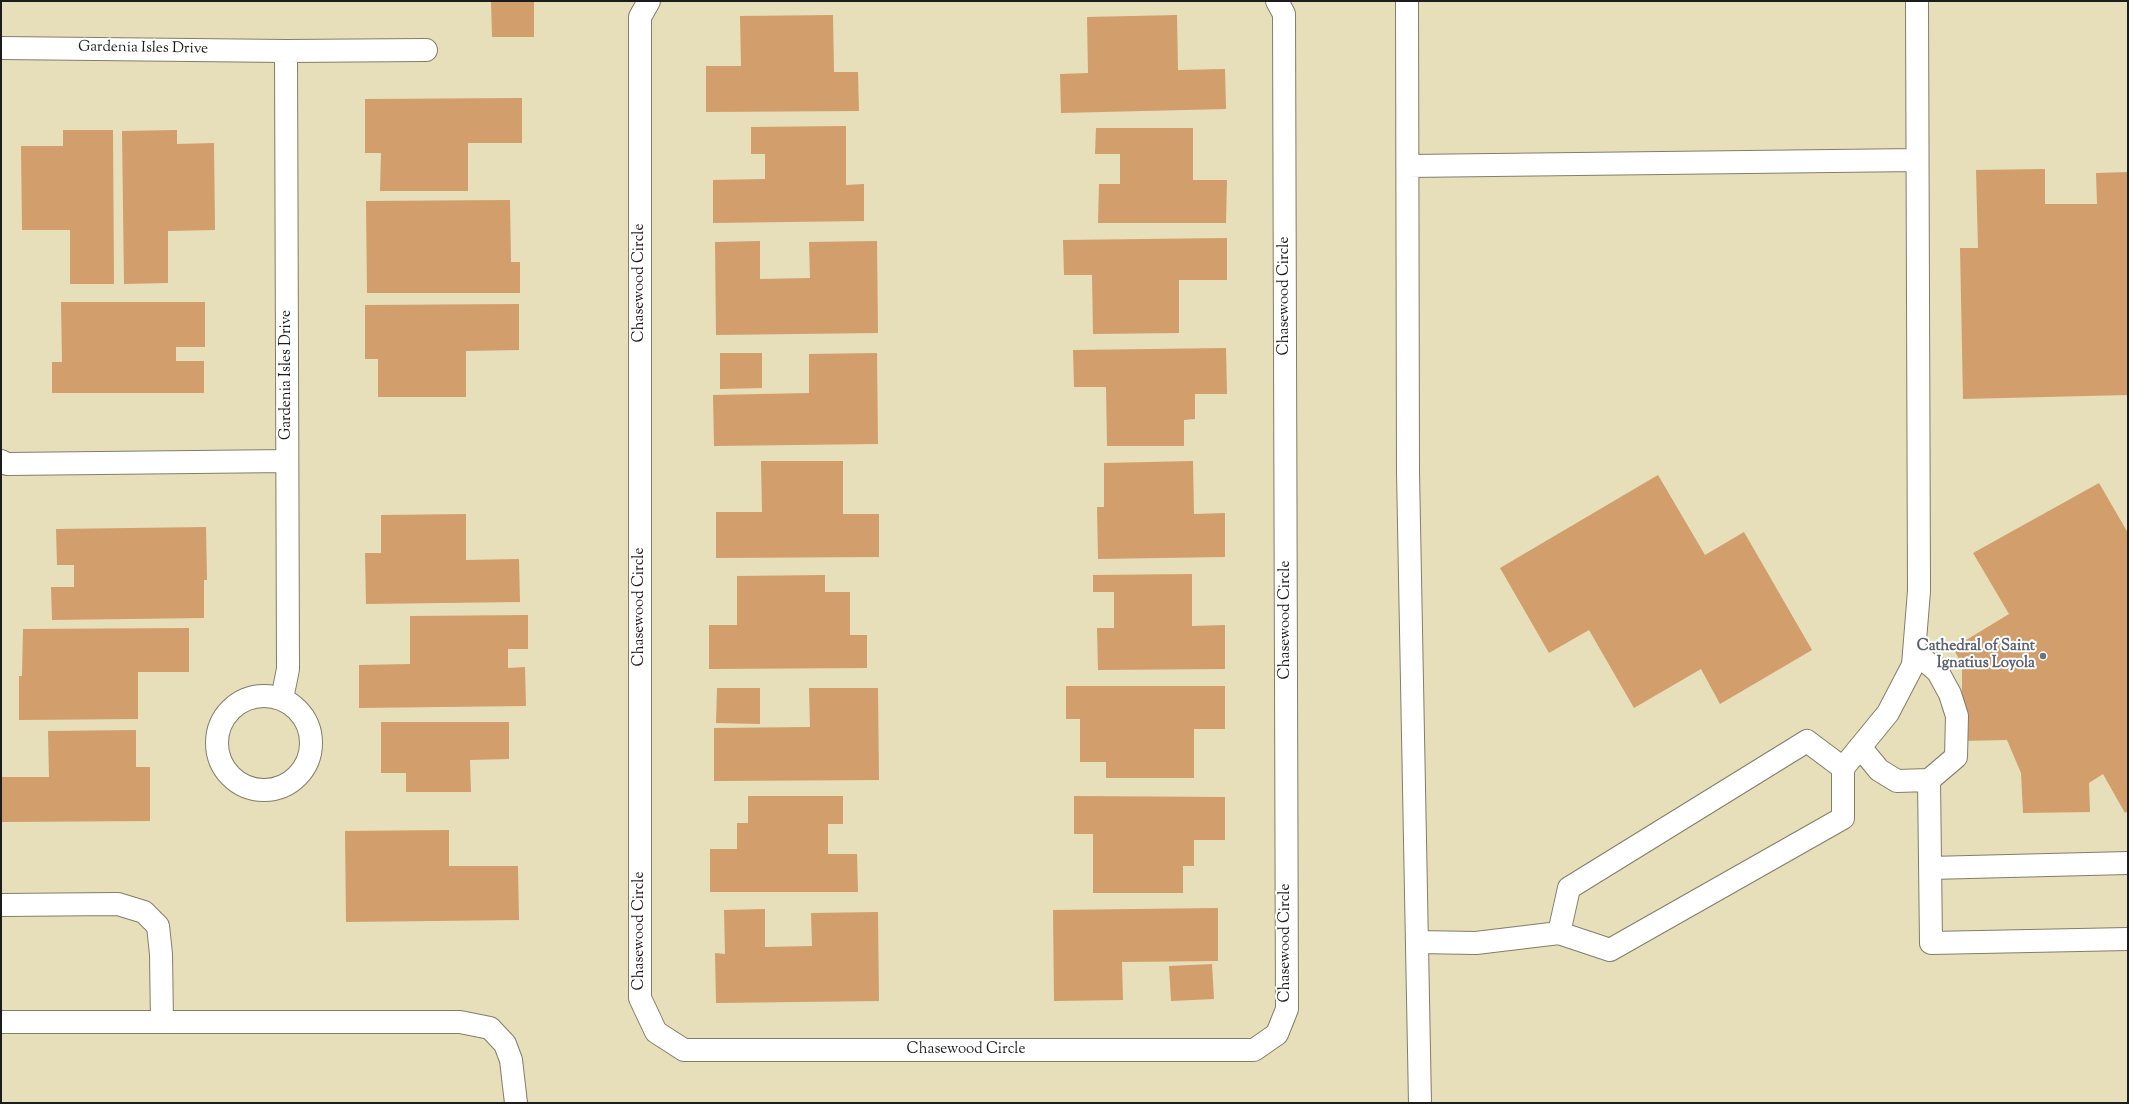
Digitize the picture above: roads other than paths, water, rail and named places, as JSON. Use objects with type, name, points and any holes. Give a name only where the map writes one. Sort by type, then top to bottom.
[{"type":"street","name":"Chasewood Circle","points":[[649,1],[640,17],[640,998],[656,1032],[684,1050],[1254,1050],[1277,1034],[1286,1009],[1284,14],[1277,1]]},
{"type":"street","points":[[1408,1],[1408,472],[1420,1103]]},
{"type":"street","points":[[1417,942],[1476,942],[1559,933],[1610,950],[1843,818],[1843,768],[1888,712],[1913,665],[1919,591],[1917,1]]},
{"type":"street","name":"Gardenia Isles Drive","points":[[1,48],[286,51],[426,50]]},
{"type":"street","name":"Gardenia Isles Drive","points":[[282,699],[288,669],[286,51]]},
{"type":"street","points":[[1408,166],[1917,160]]},
{"type":"street","points":[[3,466],[288,461]]},
{"type":"street","points":[[1860,747],[1879,770],[1897,780],[1929,780],[1956,757],[1957,716],[1950,694],[1938,672],[1914,651]]},
{"type":"street","points":[[268,695],[282,699],[303,716],[310,733],[311,751],[305,768],[291,783],[271,791],[249,789],[231,778],[220,762],[216,745],[219,727],[229,710],[246,698],[268,695]]},
{"type":"street","points":[[1559,933],[1569,888],[1807,741],[1843,768]]},
{"type":"street","points":[[1929,780],[1931,943],[2128,939]]},
{"type":"street","points":[[1930,868],[2128,862]]},
{"type":"street","points":[[1,905],[118,904],[144,912],[158,926],[161,954],[162,1022]]},
{"type":"street","points":[[1,1022],[460,1022],[490,1028],[505,1044],[511,1060],[516,1103]]},
{"type":"place","name":"Cathedral of Saint Ignatius Loyola","points":[[2043,656]]}]
